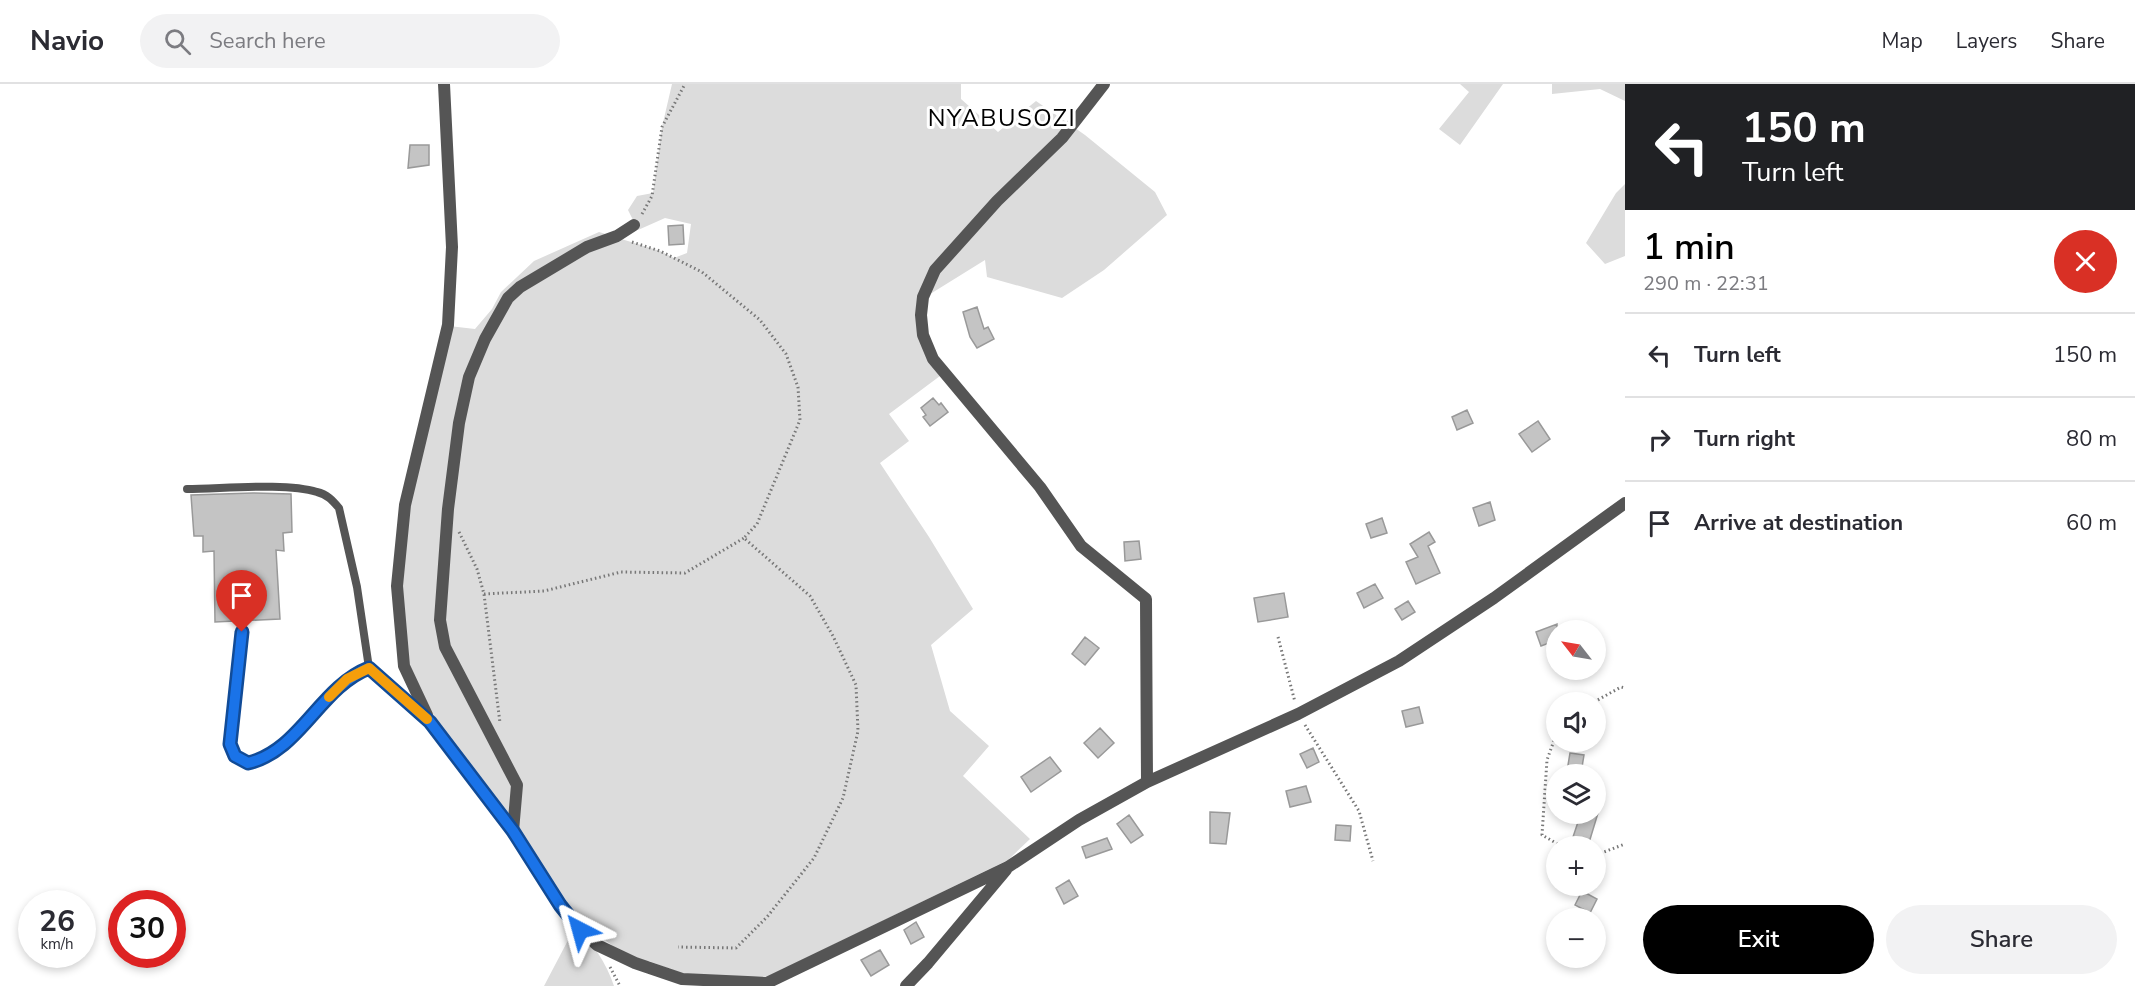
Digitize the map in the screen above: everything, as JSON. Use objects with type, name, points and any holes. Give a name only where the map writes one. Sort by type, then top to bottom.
[{"type":"street","points":[[430,722],[404,666],[397,586],[405,506],[427,405],[448,325],[452,247],[444,84]]},
{"type":"street","points":[[1104,84],[1062,138],[997,201],[935,270],[923,297],[922,335],[933,359],[1040,487],[1081,546],[1146,599],[1147,782]]},
{"type":"street","points":[[513,831],[517,786],[445,647],[440,620],[448,509],[459,423],[469,377],[500,310],[520,287],[587,247],[616,236],[634,225]]},
{"type":"street","points":[[369,668],[430,722],[513,831],[560,905],[580,930],[597,945],[635,963],[682,979],[765,985],[1008,867],[1079,820],[1147,782],[1298,714],[1399,661],[1494,598],[1625,503]]},
{"type":"street","points":[[906,986],[1008,867]]},
{"type":"lane","points":[[187,489],[298,488],[318,492],[331,498],[339,508],[357,587],[369,668],[347,679],[275,751],[260,760],[243,762],[232,753],[230,744],[242,632]]},
{"type":"path","points":[[634,225],[652,196],[662,127],[685,84]]},
{"type":"path","points":[[484,594],[544,591],[621,572],[685,573],[744,538],[757,524],[800,420],[798,387],[786,354],[760,320],[702,272],[660,251],[616,236]]},
{"type":"path","points":[[448,509],[477,569],[484,594],[501,730]]},
{"type":"path","points":[[678,947],[736,948],[767,917],[814,858],[843,798],[858,731],[856,685],[828,626],[810,596],[744,538]]},
{"type":"path","points":[[1278,637],[1298,714],[1359,811],[1373,861]]},
{"type":"path","points":[[1606,695],[1621,687],[1625,688]]},
{"type":"path","points":[[1546,837],[1542,835],[1546,760],[1549,752]]},
{"type":"path","points":[[1606,851],[1625,844]]},
{"type":"shaded area","points":[[672,84],[961,84],[961,99],[998,132],[1036,101],[1085,135],[1155,192],[1167,215],[1104,270],[1062,298],[987,277],[985,260],[927,296],[927,335],[944,373],[889,414],[909,441],[880,463],[973,609],[931,645],[950,711],[989,746],[963,776],[1030,839],[1008,860],[769,976],[696,979],[649,961],[640,966],[602,938],[572,912],[519,828],[432,723],[405,667],[398,586],[405,506],[449,326],[475,329],[492,309],[501,292],[534,261],[599,232],[660,251],[674,258],[687,253],[691,224],[665,218],[638,230],[628,210],[637,196],[653,193],[662,127]]},
{"type":"shaded area","points":[[1460,84],[1503,84],[1460,145],[1439,129],[1469,92]]},
{"type":"shaded area","points":[[1552,84],[1625,84],[1625,101],[1600,89],[1552,94]]},
{"type":"shaded area","points":[[1625,184],[1625,256],[1605,264],[1586,243],[1616,193]]},
{"type":"shaded area","points":[[576,925],[598,954],[614,986],[544,986]]},
{"type":"building","points":[[410,145],[429,145],[429,165],[408,168]]},
{"type":"building","points":[[683,225],[684,244],[669,245],[668,226]]},
{"type":"building","points":[[977,307],[984,329],[988,327],[994,339],[977,348],[970,337],[963,312]]},
{"type":"building","points":[[933,398],[939,405],[941,403],[948,412],[930,426],[923,417],[926,415],[921,408]]},
{"type":"building","points":[[1467,410],[1473,423],[1457,430],[1452,417]]},
{"type":"building","points":[[1538,421],[1550,439],[1532,452],[1519,434]]},
{"type":"building","points":[[291,494],[292,532],[283,533],[284,551],[276,550],[280,619],[215,622],[214,551],[203,552],[203,536],[194,536],[191,495]]},
{"type":"building","points":[[1490,502],[1495,520],[1479,526],[1473,508]]},
{"type":"building","points":[[1382,518],[1387,533],[1371,538],[1366,524]]},
{"type":"building","points":[[1429,532],[1435,542],[1428,546],[1440,573],[1416,584],[1406,562],[1418,557],[1410,544]]},
{"type":"building","points":[[1139,541],[1141,559],[1125,561],[1124,542]]},
{"type":"building","points":[[1375,584],[1383,598],[1364,608],[1357,593]]},
{"type":"building","points":[[1284,593],[1288,617],[1258,622],[1254,598]]},
{"type":"building","points":[[1408,601],[1415,612],[1402,620],[1395,609]]},
{"type":"building","points":[[1546,628],[1546,644],[1541,646],[1536,632]]},
{"type":"building","points":[[1085,637],[1099,648],[1085,665],[1072,654]]},
{"type":"building","points":[[1419,707],[1423,723],[1406,727],[1402,711]]},
{"type":"building","points":[[1100,728],[1114,743],[1098,758],[1084,743]]},
{"type":"building","points":[[1313,748],[1319,762],[1307,768],[1300,754]]},
{"type":"building","points":[[1570,753],[1584,755],[1582,764],[1568,764]]},
{"type":"building","points":[[1050,757],[1061,771],[1031,792],[1021,777]]},
{"type":"building","points":[[1306,786],[1311,802],[1290,807],[1286,791]]},
{"type":"building","points":[[1210,812],[1230,813],[1226,844],[1210,843]]},
{"type":"building","points":[[1129,815],[1143,835],[1131,843],[1117,824]]},
{"type":"building","points":[[1577,824],[1595,824],[1591,836],[1573,836]]},
{"type":"building","points":[[1336,825],[1351,826],[1350,841],[1335,840]]},
{"type":"building","points":[[1107,838],[1112,849],[1086,858],[1082,847]]},
{"type":"building","points":[[1069,880],[1078,896],[1064,904],[1056,888]]},
{"type":"building","points":[[1580,896],[1591,896],[1597,899],[1592,908],[1581,908],[1575,905]]},
{"type":"building","points":[[916,922],[924,937],[911,944],[904,930]]},
{"type":"building","points":[[880,950],[889,965],[871,976],[861,960]]},
{"type":"slow traffic","points":[[329,697],[347,679],[369,668],[427,719]]},
{"type":"district","name":"NYABUSOZI","points":[[1002,118]]},
{"type":"route","points":[[242,632],[230,744],[235,756],[248,763],[260,760],[275,751],[347,679],[369,668],[409,701],[430,722],[513,831],[560,905],[580,930]]}]
